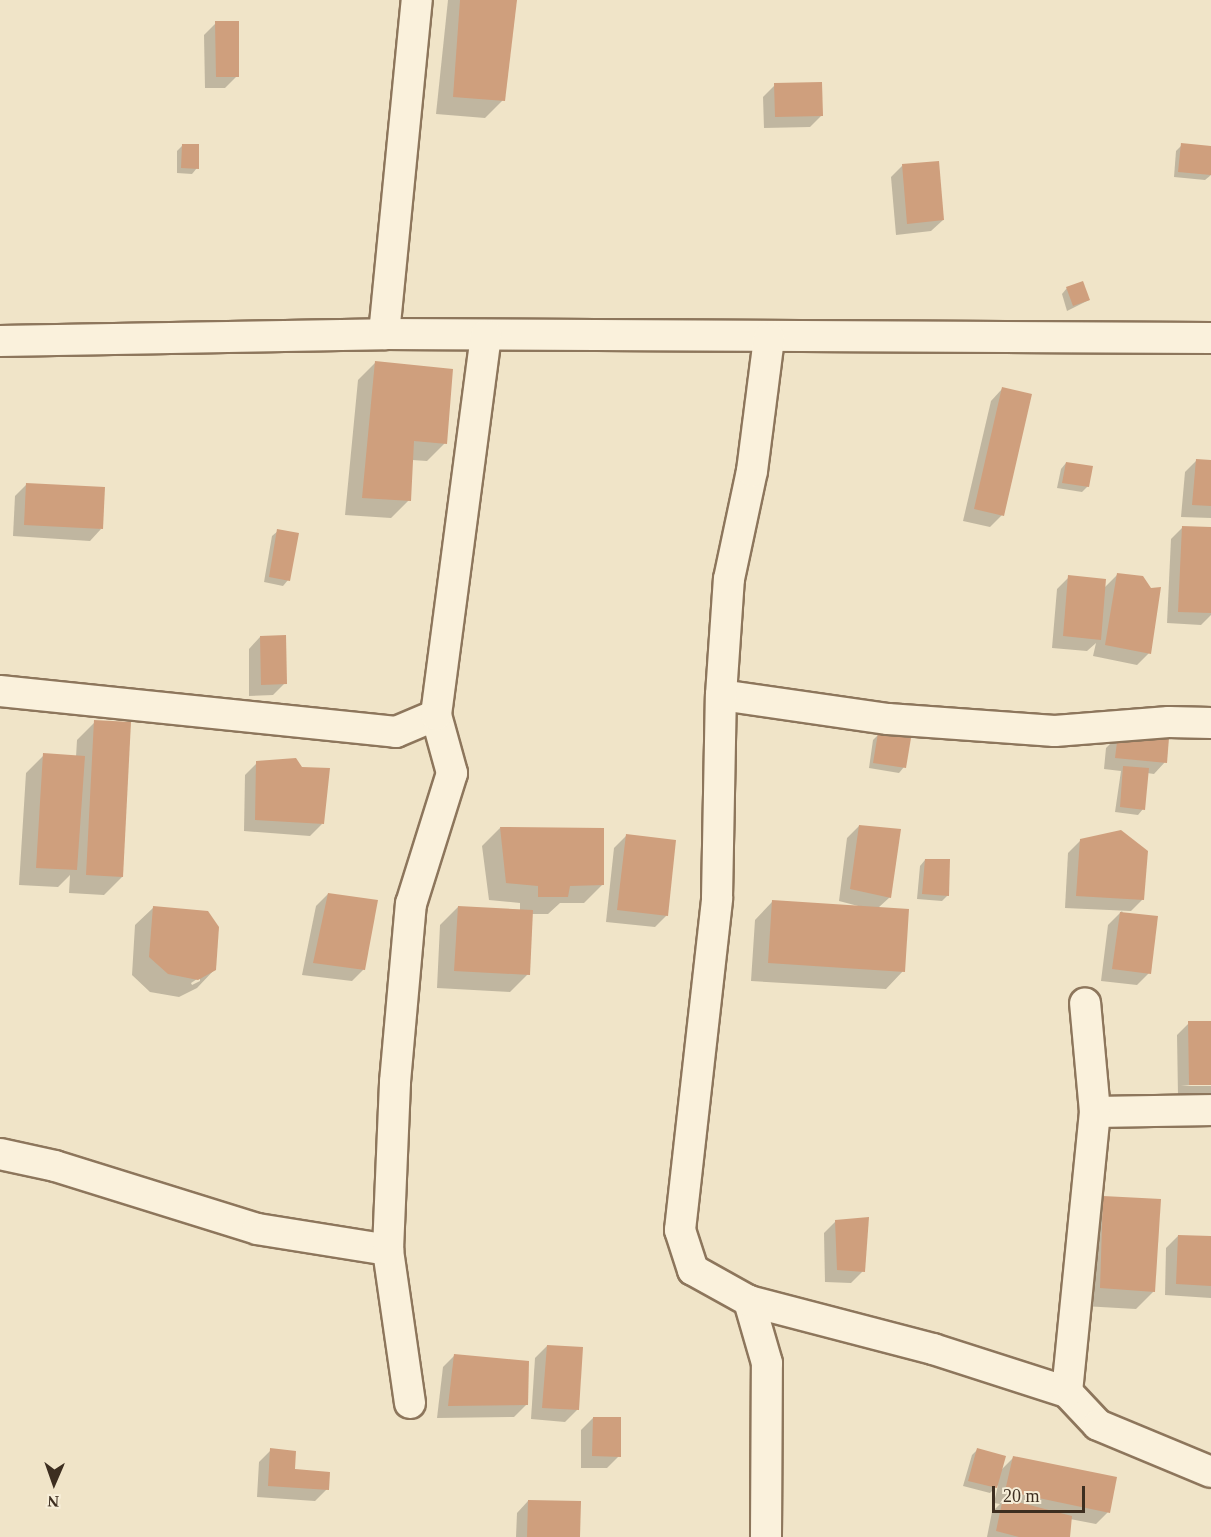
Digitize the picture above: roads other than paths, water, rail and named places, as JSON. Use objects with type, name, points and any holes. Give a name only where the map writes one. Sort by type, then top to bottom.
[{"type":"street","points":[[384,334],[417,0]]},
{"type":"street","points":[[0,341],[384,334],[770,338],[1211,338]]},
{"type":"street","points":[[410,1403],[388,1250],[395,1082],[411,904],[452,773],[436,715],[486,335]]},
{"type":"street","points":[[770,338],[752,471],[729,579],[721,695],[717,898],[680,1230],[693,1269],[749,1301],[933,1349],[1067,1392],[1098,1425],[1211,1473]]},
{"type":"street","points":[[0,691],[396,732],[436,715]]},
{"type":"street","points":[[721,695],[888,719],[1055,731],[1169,722],[1211,723]]},
{"type":"street","points":[[1067,1392],[1095,1112],[1085,1003]]},
{"type":"street","points":[[1095,1112],[1211,1110]]},
{"type":"street","points":[[0,1154],[55,1166],[258,1229],[388,1250]]},
{"type":"street","points":[[749,1301],[767,1363],[765,1537]]}]
